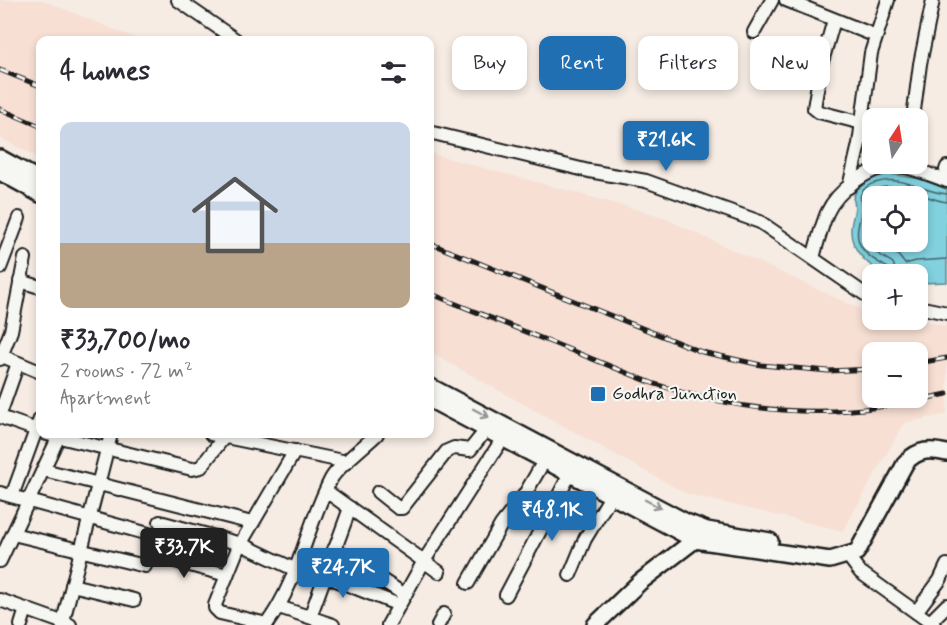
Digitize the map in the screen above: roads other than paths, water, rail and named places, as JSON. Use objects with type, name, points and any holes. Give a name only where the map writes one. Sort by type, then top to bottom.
[{"type":"main road","points":[[0,158],[36,178]]},
{"type":"main road","points":[[0,172],[36,192]]},
{"type":"main road","points":[[434,389],[683,527],[695,540],[830,560],[857,552],[864,543],[906,462],[913,454],[931,450],[947,453]]},
{"type":"main road","points":[[434,402],[611,496],[683,527],[830,552],[844,557]]},
{"type":"main road","points":[[666,562],[683,527]]},
{"type":"main road","points":[[595,625],[640,582],[707,530]]},
{"type":"street","points":[[178,0],[230,36]]},
{"type":"street","points":[[754,32],[772,0]]},
{"type":"street","points":[[786,0],[876,36]]},
{"type":"street","points":[[864,108],[871,53],[888,0]]},
{"type":"street","points":[[914,108],[920,64],[933,0]]},
{"type":"street","points":[[834,20],[814,108],[819,112],[862,123],[849,187]]},
{"type":"street","points":[[434,133],[589,171],[646,181],[760,222],[862,292]]},
{"type":"street","points":[[813,258],[832,204],[849,187],[870,173],[893,166],[947,172]]},
{"type":"street","points":[[0,268],[19,218]]},
{"type":"street","points":[[25,258],[11,331],[1,358],[36,370]]},
{"type":"street","points":[[20,281],[36,286]]},
{"type":"street","points":[[928,309],[947,313]]},
{"type":"street","points":[[18,363],[0,415],[36,427]]},
{"type":"street","points":[[378,492],[398,508],[402,508],[447,451],[454,448],[470,450],[486,430]]},
{"type":"street","points":[[43,438],[6,495],[174,541]]},
{"type":"street","points":[[1,558],[44,470],[46,438]]},
{"type":"street","points":[[69,438],[107,450],[192,470],[201,466],[223,438]]},
{"type":"street","points":[[0,600],[65,624],[72,585],[110,438]]},
{"type":"street","points":[[229,438],[347,462]]},
{"type":"street","points":[[295,452],[241,544],[215,605],[217,612],[267,624],[279,607],[297,568],[332,478],[373,438]]},
{"type":"street","points":[[388,625],[424,561],[503,438]]},
{"type":"street","points":[[468,583],[507,515],[522,499],[544,460]]},
{"type":"street","points":[[44,470],[252,523]]},
{"type":"street","points":[[506,595],[570,474]]},
{"type":"street","points":[[326,491],[439,572]]},
{"type":"street","points":[[570,575],[585,539],[611,496]]},
{"type":"street","points":[[310,617],[350,508]]},
{"type":"street","points":[[160,522],[241,544],[297,568],[402,600]]},
{"type":"street","points":[[13,534],[145,566],[154,535]]},
{"type":"street","points":[[334,549],[402,600]]},
{"type":"street","points":[[149,554],[227,575]]},
{"type":"street","points":[[844,557],[860,572],[932,623],[947,605]]},
{"type":"street","points":[[916,612],[940,580],[947,565]]},
{"type":"street","points":[[72,585],[134,600]]},
{"type":"street","points":[[279,607],[333,625]]},
{"type":"street","points":[[21,625],[26,609]]},
{"type":"water","points":[[890,174],[920,179],[947,189],[947,282],[928,283],[928,264],[869,264],[858,252],[852,237],[851,226],[855,206],[853,198],[859,187],[872,178]]},
{"type":"railway","points":[[0,70],[36,84]]},
{"type":"railway","points":[[0,109],[36,124]]},
{"type":"railway","points":[[434,245],[702,352],[761,365],[828,371],[862,369]]},
{"type":"railway","points":[[434,295],[652,383],[708,399],[792,411],[821,411],[879,407],[947,394]]},
{"type":"railway","points":[[928,361],[947,358]]},
{"type":"place","name":"Godhra Junction","points":[[598,394]]}]
